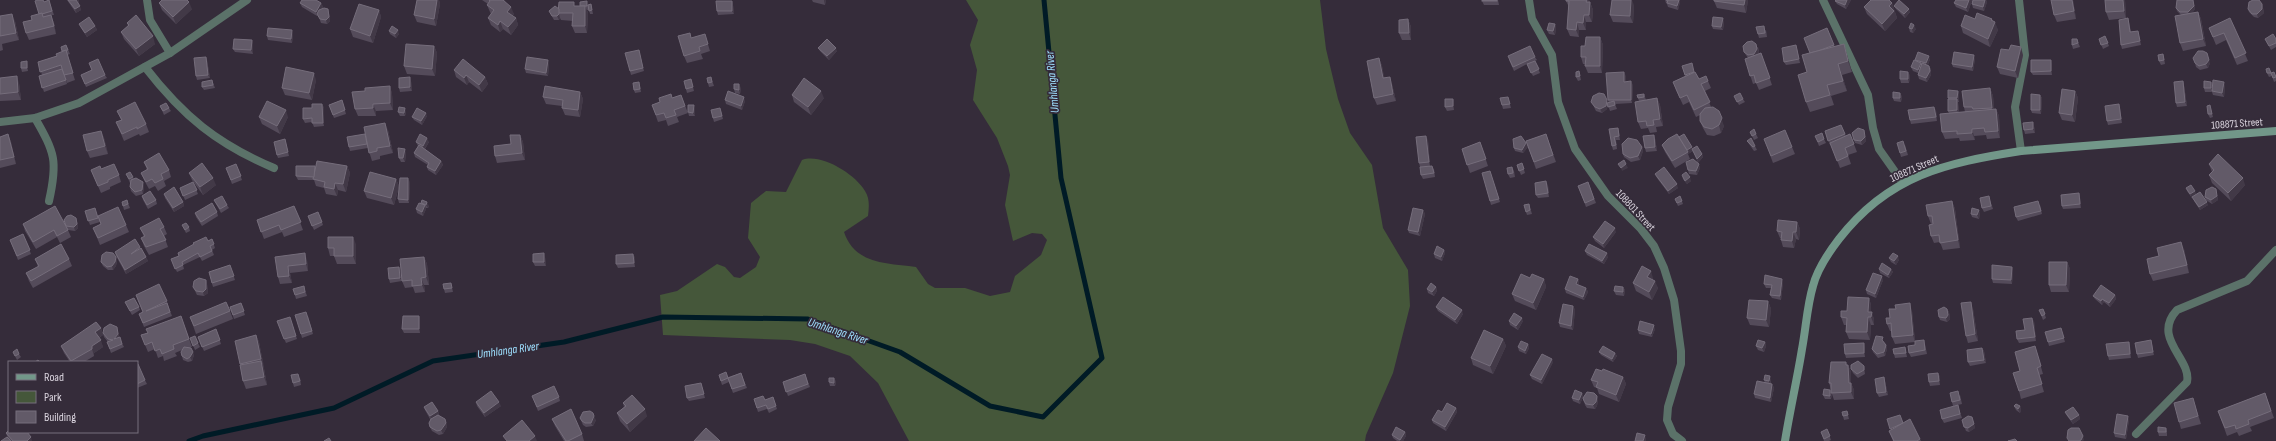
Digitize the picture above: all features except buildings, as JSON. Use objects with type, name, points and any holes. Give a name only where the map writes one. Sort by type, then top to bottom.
[{"type":"street","points":[[146,0],[150,20],[170,53]]},
{"type":"street","points":[[0,122],[35,118],[79,103],[170,53],[247,0]]},
{"type":"street","name":"108801 Street","points":[[1529,0],[1532,19],[1552,55],[1558,102],[1575,149],[1608,196],[1641,229],[1654,246],[1664,268],[1674,300],[1681,350],[1679,370],[1668,407],[1667,420],[1673,434],[1682,441]]},
{"type":"street","points":[[1823,0],[1868,95],[1874,134],[1879,149],[1903,183]]},
{"type":"street","points":[[2019,0],[2025,55],[2015,107],[2021,151]]},
{"type":"street","points":[[145,66],[164,91],[186,113],[221,142],[274,168]]},
{"type":"street","points":[[35,118],[51,147],[55,161],[54,178],[49,201]]},
{"type":"street","name":"108871 Street","points":[[1785,441],[1813,285],[1829,252],[1856,217],[1881,196],[1903,183],[1938,167],[2021,151],[2276,131]]},
{"type":"street","points":[[2136,434],[2187,382],[2187,375],[2172,345],[2168,329],[2171,316],[2177,310],[2247,281],[2276,250]]},
{"type":"green space","points":[[966,0],[1320,0],[1326,49],[1338,99],[1350,133],[1372,165],[1383,228],[1408,270],[1410,306],[1393,373],[1366,435],[1365,441],[909,441],[878,383],[850,356],[815,344],[790,340],[663,335],[660,295],[677,291],[717,264],[725,267],[734,277],[740,278],[756,267],[760,257],[748,238],[751,203],[766,191],[786,192],[802,160],[810,159],[828,162],[837,166],[854,178],[867,194],[869,206],[868,216],[844,232],[849,243],[864,257],[884,263],[916,267],[928,284],[935,288],[965,288],[990,296],[1010,292],[1015,276],[1041,255],[1047,240],[1042,234],[1032,233],[1013,241],[1005,205],[1010,175],[1008,166],[997,138],[973,100],[977,70],[970,45],[978,20]]},
{"type":"waterway","name":"Umhlanga River","points":[[189,441],[203,436],[334,408],[433,361],[564,342],[663,317],[808,319],[900,352],[990,406],[1043,417],[1102,358],[1061,178],[1044,0]]}]
